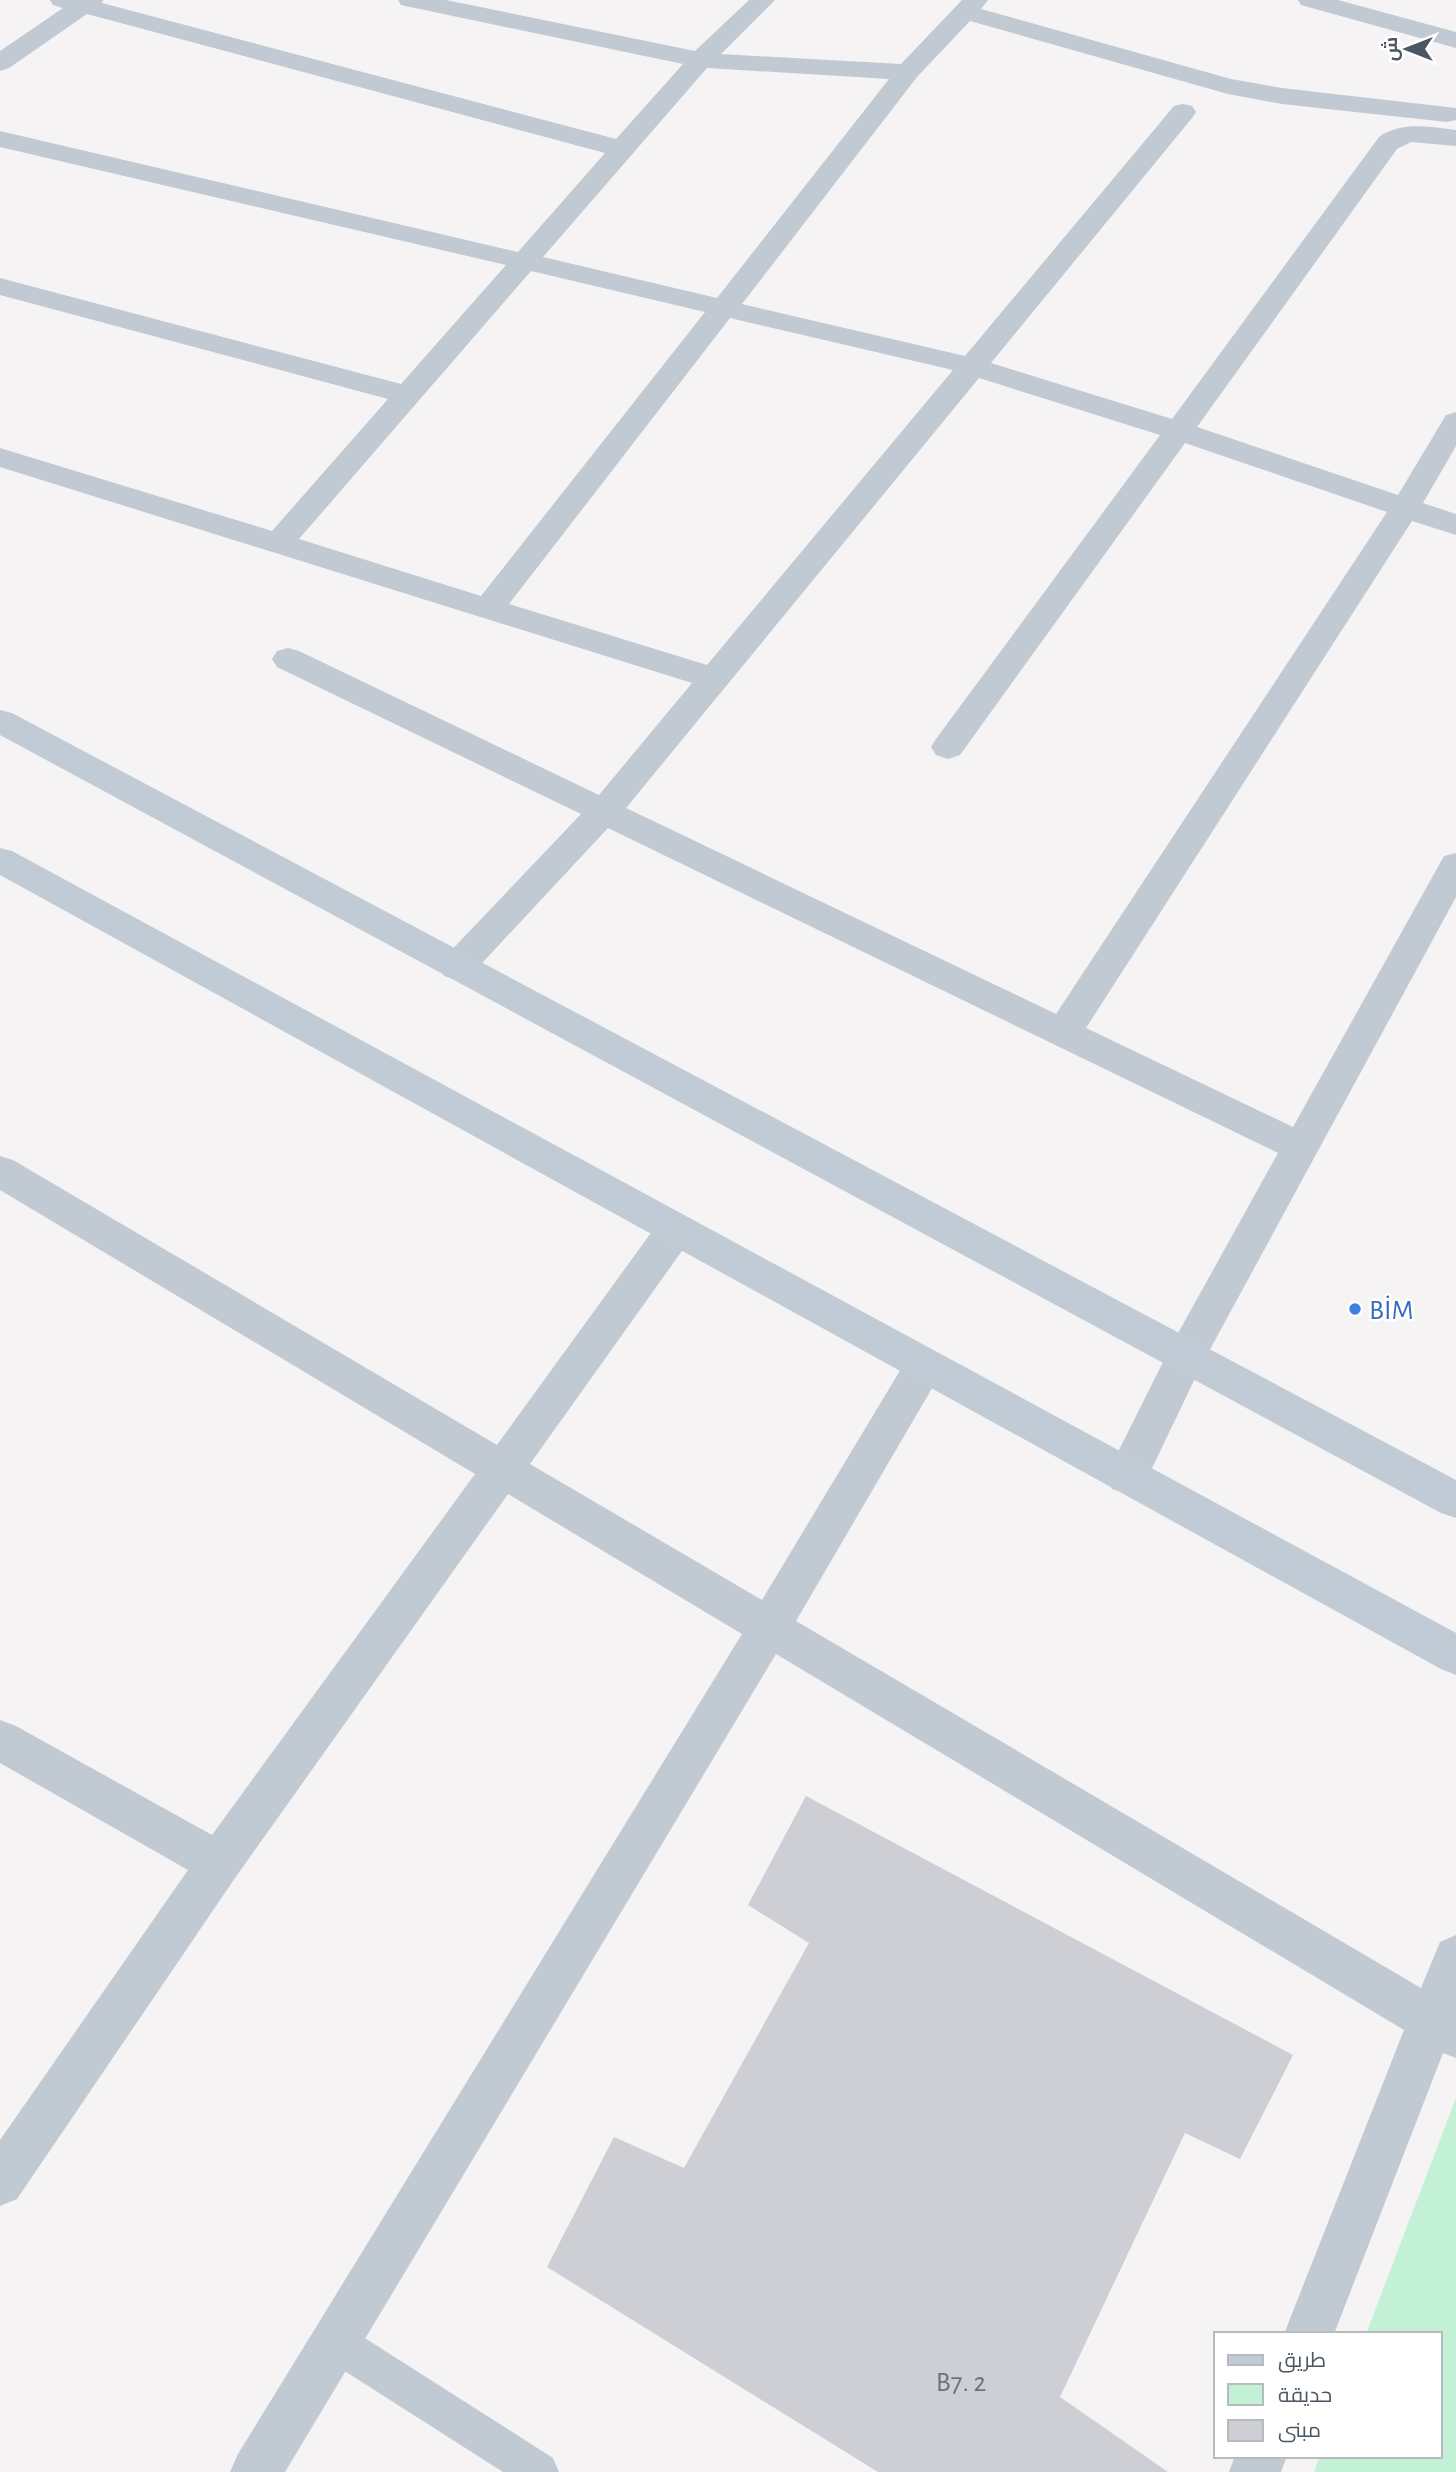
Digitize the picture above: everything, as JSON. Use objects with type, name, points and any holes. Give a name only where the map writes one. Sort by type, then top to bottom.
[{"type":"street","points":[[410,0],[699,60],[908,72]]},
{"type":"street","points":[[523,23],[549,0]]},
{"type":"street","points":[[278,544],[699,60],[763,0]]},
{"type":"street","points":[[1310,0],[1456,40]]},
{"type":"street","points":[[0,62],[78,2],[622,149]]},
{"type":"street","points":[[488,609],[908,72],[970,6],[1228,86],[1282,96],[1456,115]]},
{"type":"street","points":[[457,967],[604,811],[1183,112]]},
{"type":"street","points":[[948,747],[1388,143],[1404,134],[1456,138]]},
{"type":"street","points":[[0,139],[972,366],[1180,430],[1456,525]]},
{"type":"street","points":[[0,286],[407,395]]},
{"type":"street","points":[[1063,1033],[1405,508],[1456,421]]},
{"type":"street","points":[[0,457],[714,679]]},
{"type":"street","points":[[288,659],[1302,1148]]},
{"type":"street","points":[[0,721],[1456,1500]]},
{"type":"street","points":[[0,860],[1456,1655]]},
{"type":"street","points":[[1127,1476],[1186,1356],[1456,866]]},
{"type":"street","points":[[3,1178],[1443,2028]]},
{"type":"street","points":[[0,2182],[219,1863],[675,1230]]},
{"type":"street","points":[[256,2472],[768,1629],[924,1366]]},
{"type":"street","points":[[0,1740],[219,1863]]},
{"type":"street","points":[[1310,2332],[1443,2028],[1456,1958]]},
{"type":"lane","points":[[335,2342],[538,2472]]},
{"type":"green space","points":[[1456,2098],[1456,2472],[1314,2472],[1319,2458],[1442,2458],[1442,2332],[1367,2332]]},
{"type":"building","points":[[806,1796],[1293,2055],[1240,2159],[1185,2133],[1060,2397],[1168,2472],[878,2472],[547,2267],[614,2137],[684,2168],[809,1943],[748,1905]]},
{"type":"place","name":"BİM","points":[[1355,1309]]}]
